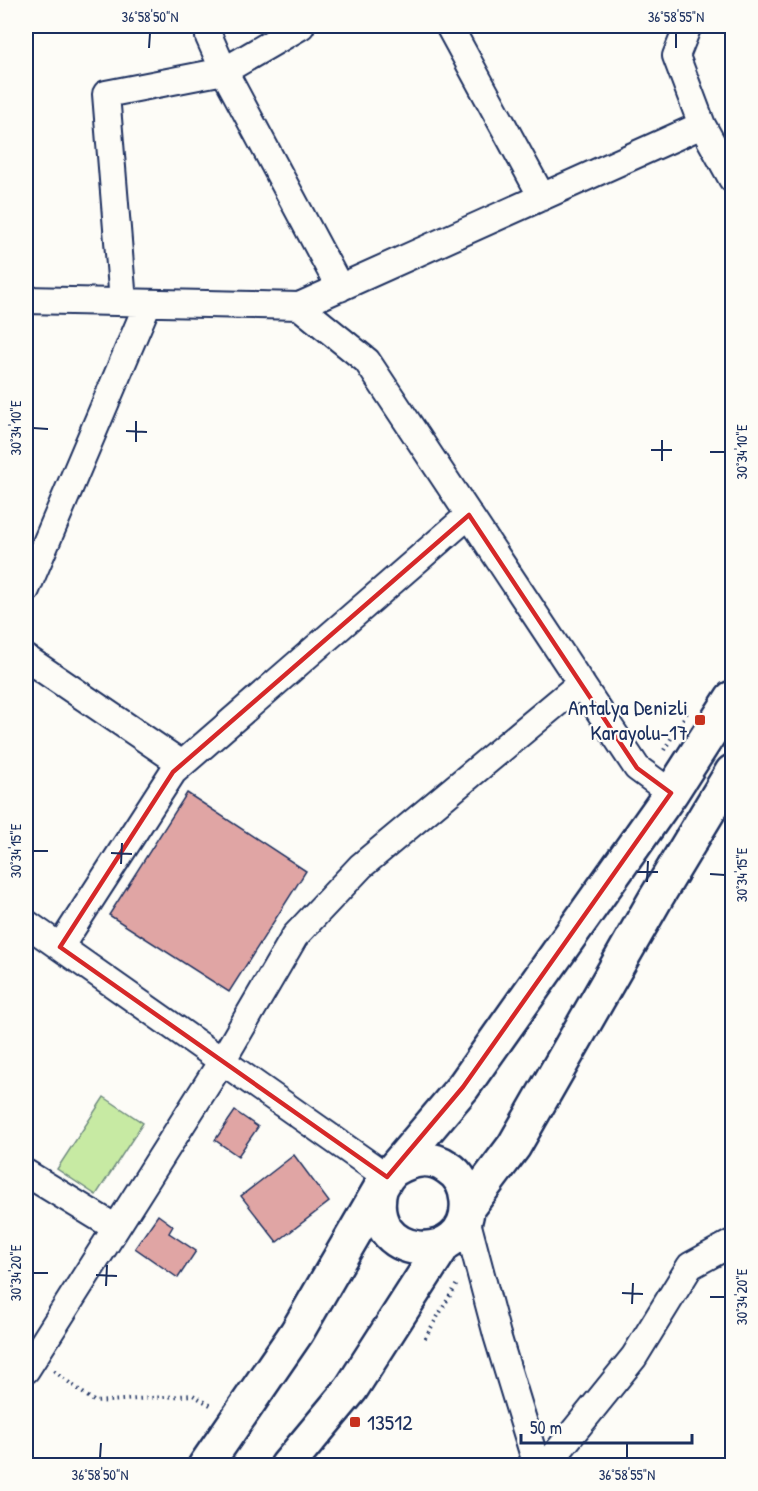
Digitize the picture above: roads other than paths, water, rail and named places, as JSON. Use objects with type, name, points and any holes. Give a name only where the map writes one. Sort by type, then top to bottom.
[{"type":"highway","points":[[205,1466],[297,1332],[388,1177],[463,1087],[671,793],[732,698]]},
{"type":"highway","points":[[287,1466],[351,1389],[444,1244],[460,1229],[467,1212],[514,1146],[729,792]]},
{"type":"highway","points":[[444,1244],[423,1250],[401,1244],[392,1238],[380,1219],[378,1209],[388,1177],[416,1160],[439,1162],[457,1175],[467,1196],[467,1212]]},
{"type":"street","points":[[123,302],[106,94],[224,71],[301,26]]},
{"type":"street","points":[[449,26],[542,197]]},
{"type":"street","points":[[688,26],[676,56],[702,125],[732,179]]},
{"type":"street","points":[[209,37],[224,71],[340,288]]},
{"type":"street","points":[[26,300],[299,306],[702,125]]},
{"type":"street","points":[[26,590],[148,303]]},
{"type":"street","points":[[299,306],[367,361],[637,768],[671,793]]},
{"type":"street","points":[[60,947],[173,772],[469,515]]},
{"type":"street","points":[[26,658],[182,764]]},
{"type":"street","points":[[30,1363],[222,1061],[295,936],[361,866],[581,683]]},
{"type":"street","points":[[26,923],[388,1177]]},
{"type":"street","points":[[26,1173],[116,1228]]},
{"type":"street","points":[[467,1212],[475,1253],[537,1466]]},
{"type":"street","points":[[546,1466],[634,1357],[690,1266],[732,1243]]},
{"type":"place","name":"Antalya Denizli Karayolu-17","points":[[700,720]]},
{"type":"place","name":"13512","points":[[355,1422]]}]
